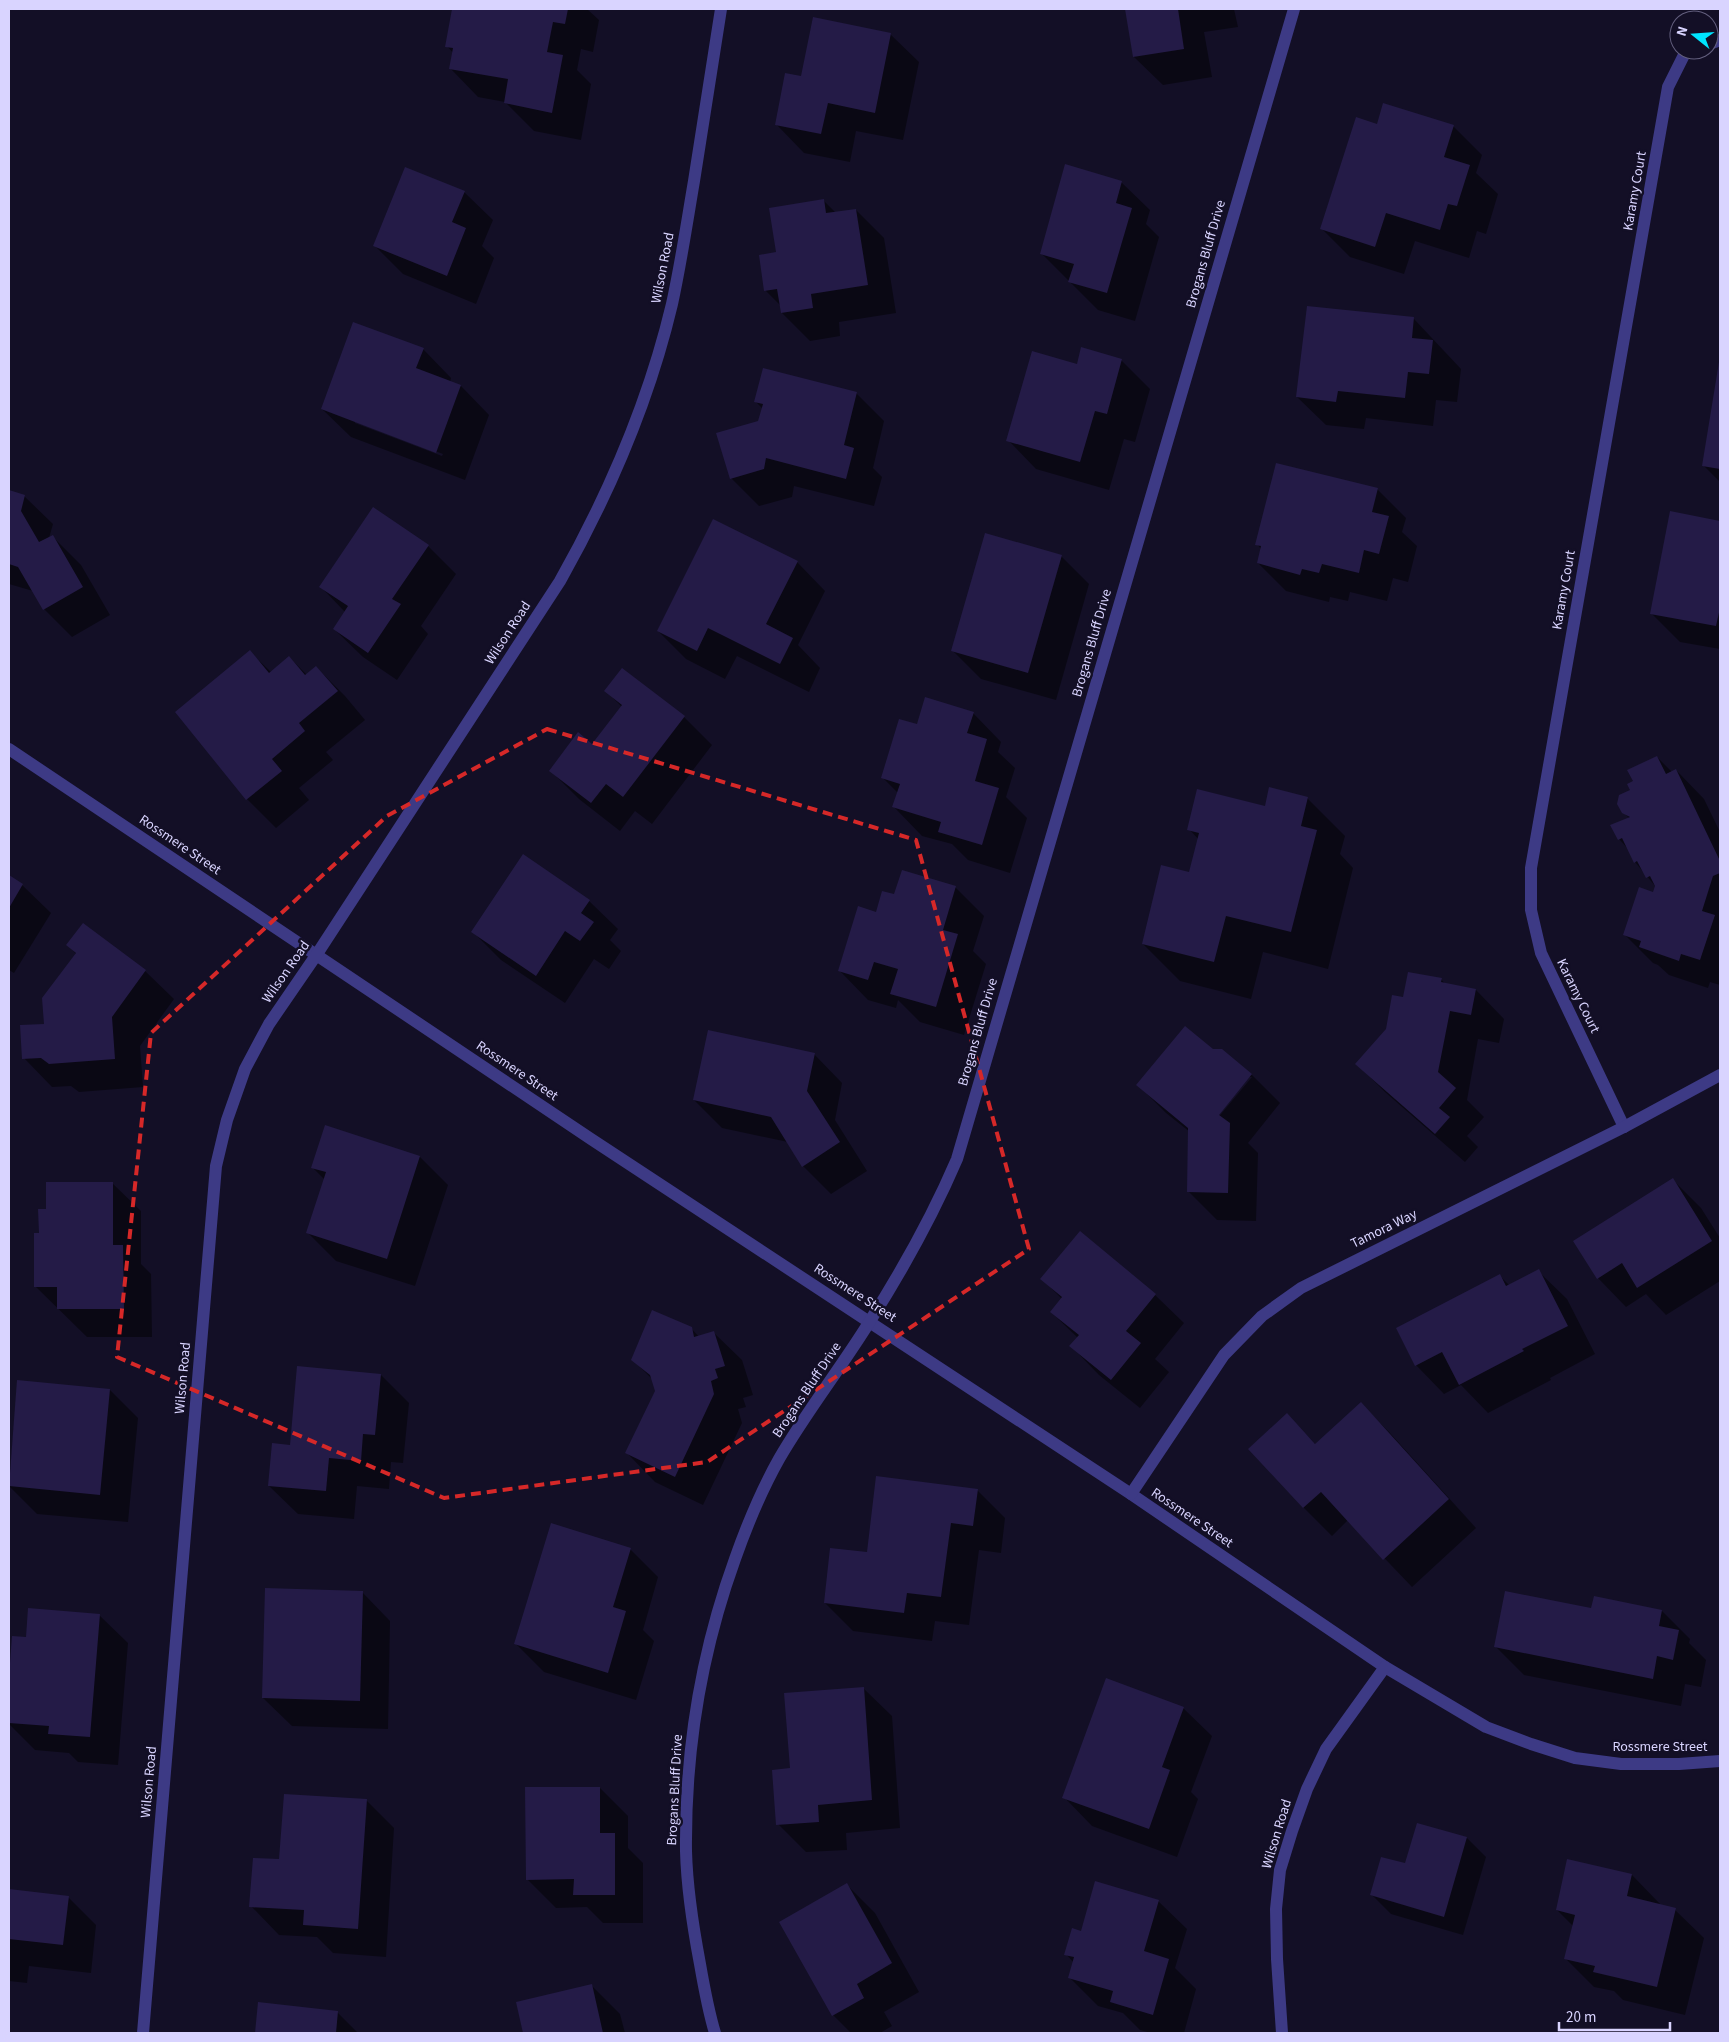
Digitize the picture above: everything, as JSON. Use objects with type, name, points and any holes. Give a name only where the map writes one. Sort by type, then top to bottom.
[{"type":"street","name":"Wilson Road","points":[[143,2033],[216,1166],[226,1120],[245,1069],[269,1024],[317,954],[560,581],[590,528],[618,466],[646,391],[672,304],[686,231],[721,9]]},
{"type":"street","name":"Brogans Bluff Drive","points":[[715,2033],[709,2012],[692,1923],[686,1853],[687,1788],[694,1721],[706,1654],[726,1584],[747,1525],[779,1460],[870,1321],[914,1248],[938,1202],[957,1159],[1294,9]]},
{"type":"street","name":"Karamy Court","points":[[1624,1127],[1541,953],[1531,910],[1530,868],[1668,87],[1682,60]]},
{"type":"street","name":"Rossmere Street","points":[[9,749],[591,1139],[1131,1494],[1385,1666],[1486,1727],[1574,1758],[1621,1764],[1679,1764],[1720,1761]]},
{"type":"street","name":"Tamora Way","points":[[1131,1494],[1224,1355],[1262,1316],[1301,1288],[1624,1127],[1720,1075]]},
{"type":"street","name":"Wilson Road","points":[[1282,2033],[1276,1909],[1280,1870],[1307,1789],[1326,1749],[1385,1666]]},
{"type":"highlighted area","points":[[547,729],[916,840],[1029,1249],[707,1462],[444,1498],[117,1357],[151,1033],[387,816]]},
{"type":"building","points":[[452,9],[568,9],[565,24],[553,22],[547,52],[563,55],[552,113],[504,103],[508,79],[449,69],[453,48],[445,47]]},
{"type":"building","points":[[1125,9],[1178,9],[1184,49],[1133,57]]},
{"type":"building","points":[[813,17],[891,33],[875,113],[828,103],[821,134],[775,125],[785,73],[801,76]]},
{"type":"building","points":[[1383,103],[1454,125],[1444,157],[1470,165],[1457,206],[1448,204],[1440,230],[1386,213],[1375,247],[1320,229],[1356,117],[1377,124]]},
{"type":"building","points":[[1065,164],[1122,181],[1116,203],[1132,208],[1107,293],[1068,282],[1074,264],[1040,254]]},
{"type":"building","points":[[405,167],[465,191],[452,222],[466,228],[447,276],[373,246]]},
{"type":"building","points":[[824,199],[826,213],[856,209],[868,285],[811,294],[813,308],[781,313],[777,289],[764,291],[759,255],[776,252],[769,208]]},
{"type":"building","points":[[1307,306],[1414,317],[1412,338],[1433,340],[1429,374],[1408,372],[1405,398],[1338,391],[1336,402],[1296,397]]},
{"type":"building","points":[[353,322],[424,348],[416,368],[461,385],[436,453],[321,409]]},
{"type":"building","points":[[1081,347],[1122,359],[1107,414],[1095,411],[1080,462],[1006,441],[1032,351],[1077,364]]},
{"type":"building","points":[[1720,362],[1720,469],[1702,466]]},
{"type":"building","points":[[763,368],[857,392],[844,445],[854,448],[846,479],[766,458],[764,469],[730,479],[716,433],[758,421],[763,404],[754,402]]},
{"type":"building","points":[[1276,463],[1378,488],[1372,512],[1389,516],[1379,554],[1364,550],[1359,573],[1322,564],[1319,573],[1302,569],[1300,575],[1257,563],[1261,546],[1255,545]]},
{"type":"building","points":[[9,490],[25,495],[21,511],[39,542],[53,535],[83,587],[43,610],[18,567],[9,564]]},
{"type":"building","points":[[373,507],[429,545],[392,599],[401,604],[368,653],[333,629],[348,606],[319,587]]},
{"type":"building","points":[[1670,511],[1720,521],[1720,608],[1716,626],[1650,614]]},
{"type":"building","points":[[713,519],[798,561],[766,624],[793,638],[780,664],[708,628],[697,651],[657,631]]},
{"type":"building","points":[[985,533],[1062,555],[1028,673],[951,651]]},
{"type":"building","points":[[250,650],[269,673],[289,656],[305,675],[316,666],[338,691],[299,723],[305,731],[272,759],[282,771],[246,800],[175,712]]},
{"type":"building","points":[[622,668],[685,716],[623,797],[606,784],[591,803],[549,771],[578,732],[592,744],[622,705],[604,691]]},
{"type":"building","points":[[925,697],[974,712],[967,733],[987,739],[975,781],[999,788],[982,845],[938,832],[941,822],[892,807],[900,784],[881,778],[899,719],[917,724]]},
{"type":"building","points":[[1657,756],[1666,774],[1676,769],[1720,861],[1720,873],[1713,876],[1702,911],[1715,915],[1700,960],[1681,954],[1679,961],[1639,947],[1641,941],[1623,935],[1639,887],[1653,892],[1655,886],[1650,876],[1646,878],[1637,861],[1634,863],[1622,838],[1618,840],[1610,825],[1630,817],[1622,813],[1617,804],[1619,795],[1630,790],[1627,784],[1633,781],[1627,770]]},
{"type":"building","points":[[1269,787],[1308,797],[1301,826],[1317,830],[1291,932],[1226,916],[1214,962],[1142,944],[1161,865],[1189,872],[1199,833],[1187,830],[1197,789],[1265,806]]},
{"type":"building","points":[[523,854],[590,900],[581,913],[594,922],[580,941],[565,931],[536,976],[471,932]]},
{"type":"building","points":[[902,870],[956,886],[943,930],[958,934],[936,1007],[890,994],[898,969],[874,962],[868,980],[838,971],[858,906],[876,912],[882,891],[894,894]]},
{"type":"building","points":[[9,875],[23,884],[9,908]]},
{"type":"building","points":[[83,923],[146,970],[112,1017],[115,1059],[49,1064],[41,1058],[22,1059],[20,1025],[44,1024],[42,998],[76,953],[66,945]]},
{"type":"building","points":[[1408,972],[1442,978],[1441,982],[1476,989],[1471,1015],[1450,1011],[1438,1072],[1456,1088],[1439,1108],[1450,1117],[1435,1134],[1355,1064],[1386,1029],[1392,995],[1403,997]]},
{"type":"building","points":[[1185,1026],[1213,1049],[1222,1049],[1252,1074],[1219,1115],[1230,1123],[1228,1193],[1187,1192],[1188,1128],[1136,1085]]},
{"type":"building","points":[[708,1030],[815,1053],[807,1091],[840,1142],[802,1167],[771,1117],[693,1100]]},
{"type":"building","points":[[325,1125],[420,1156],[387,1259],[306,1233],[326,1172],[311,1168]]},
{"type":"building","points":[[1673,1178],[1712,1241],[1637,1288],[1622,1263],[1597,1279],[1573,1241]]},
{"type":"building","points":[[46,1182],[113,1182],[113,1245],[123,1245],[124,1309],[57,1309],[57,1287],[34,1287],[34,1233],[39,1233],[38,1209],[46,1209]]},
{"type":"building","points":[[1080,1231],[1156,1294],[1126,1331],[1141,1343],[1111,1380],[1069,1346],[1079,1335],[1050,1312],[1062,1297],[1040,1279]]},
{"type":"building","points":[[1539,1269],[1568,1326],[1522,1349],[1524,1351],[1459,1385],[1442,1352],[1415,1366],[1396,1328],[1500,1274],[1506,1286]]},
{"type":"building","points":[[652,1310],[692,1327],[694,1337],[714,1331],[725,1366],[715,1369],[718,1378],[711,1381],[714,1394],[675,1477],[625,1453],[655,1391],[650,1375],[631,1360]]},
{"type":"building","points":[[297,1366],[381,1374],[375,1435],[363,1434],[361,1461],[329,1458],[326,1491],[268,1486],[272,1443],[290,1445]]},
{"type":"building","points":[[17,1380],[110,1389],[100,1495],[9,1486]]},
{"type":"building","points":[[1361,1402],[1449,1499],[1383,1560],[1321,1492],[1303,1508],[1248,1449],[1287,1413],[1315,1444]]},
{"type":"building","points":[[876,1476],[978,1489],[973,1526],[951,1523],[941,1597],[907,1593],[904,1613],[824,1603],[830,1548],[867,1552]]},
{"type":"building","points":[[551,1523],[631,1548],[613,1607],[626,1611],[608,1673],[514,1644]]},
{"type":"building","points":[[265,1588],[363,1591],[360,1701],[262,1698]]},
{"type":"building","points":[[1505,1591],[1591,1608],[1594,1596],[1662,1610],[1659,1626],[1679,1630],[1673,1660],[1657,1656],[1653,1679],[1494,1647]]},
{"type":"building","points":[[28,1608],[100,1614],[90,1737],[48,1734],[49,1726],[9,1723],[9,1676],[12,1636],[26,1637]]},
{"type":"building","points":[[1106,1678],[1184,1707],[1162,1767],[1170,1770],[1149,1829],[1062,1798]]},
{"type":"building","points":[[864,1687],[872,1800],[818,1805],[819,1822],[776,1825],[772,1770],[790,1768],[784,1693]]},
{"type":"building","points":[[525,1787],[600,1787],[600,1833],[615,1833],[615,1895],[573,1895],[574,1879],[526,1880]]},
{"type":"building","points":[[284,1794],[367,1799],[358,1929],[303,1925],[304,1910],[249,1907],[253,1858],[279,1859]]},
{"type":"building","points":[[1417,1823],[1467,1837],[1444,1917],[1370,1895],[1381,1857],[1405,1863]]},
{"type":"building","points":[[1567,1859],[1632,1874],[1627,1896],[1676,1908],[1657,1987],[1593,1972],[1595,1966],[1564,1959],[1575,1915],[1556,1910]]},
{"type":"building","points":[[1095,1881],[1159,1900],[1144,1951],[1169,1959],[1153,2015],[1110,2002],[1113,1991],[1068,1978],[1074,1957],[1064,1955],[1072,1928],[1081,1931]]},
{"type":"building","points":[[847,1883],[892,1963],[857,1984],[864,1998],[832,2016],[779,1922]]},
{"type":"building","points":[[9,1889],[69,1896],[63,1945],[9,1939]]},
{"type":"building","points":[[592,1984],[603,2033],[523,2033],[516,2002]]},
{"type":"building","points":[[258,2002],[338,2011],[336,2033],[255,2033]]}]
